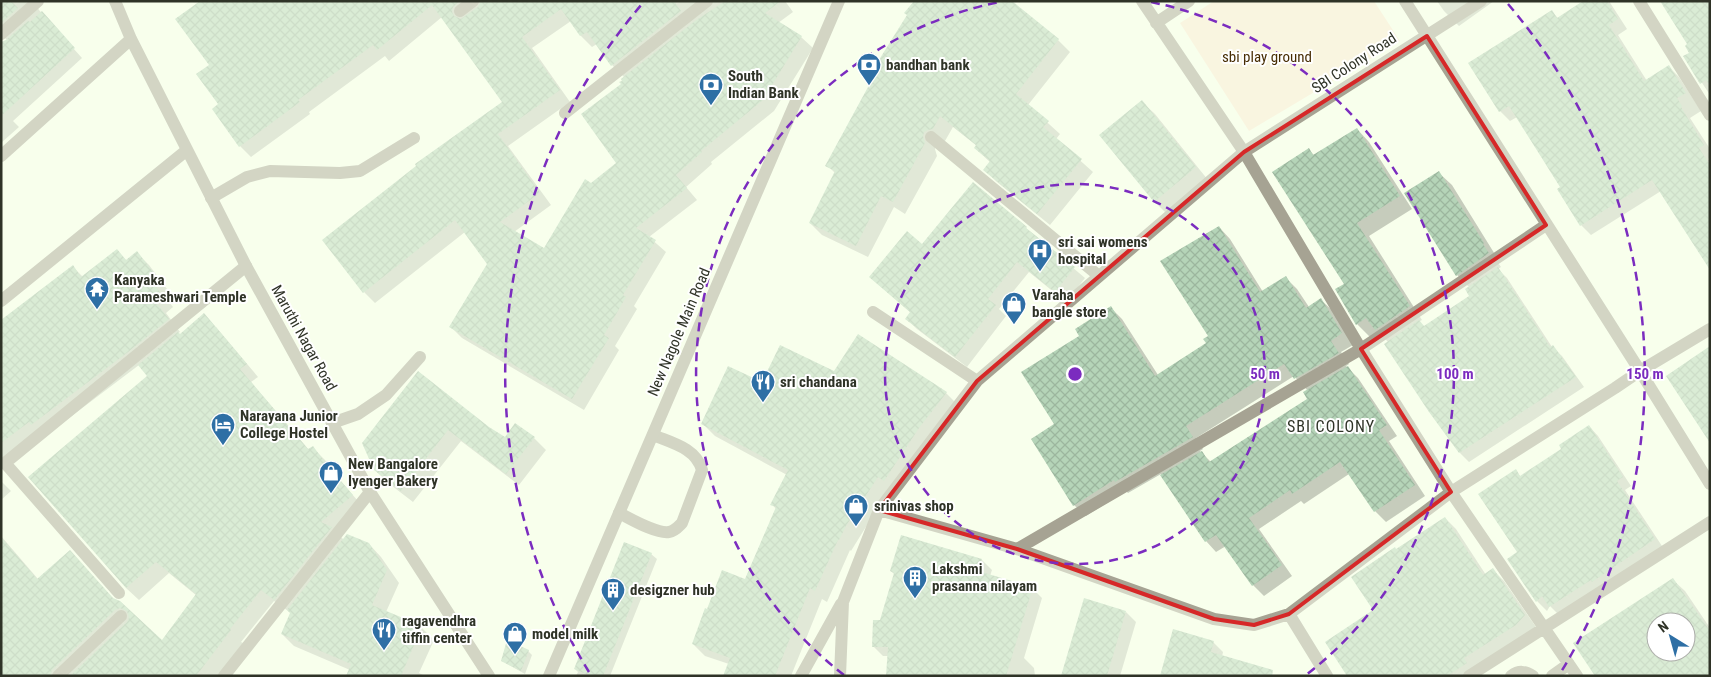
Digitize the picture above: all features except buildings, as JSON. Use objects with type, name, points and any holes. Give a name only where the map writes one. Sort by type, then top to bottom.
[{"type":"street","points":[[1,34],[38,1]]},
{"type":"street","name":"Maruthi Nagar Road","points":[[115,1],[131,39],[246,266],[370,492],[489,676]]},
{"type":"street","points":[[460,11],[473,1]]},
{"type":"street","points":[[565,113],[707,1]]},
{"type":"street","name":"New Nagole Main Road","points":[[549,676],[839,1]]},
{"type":"street","points":[[1142,1],[1244,152],[1361,349],[1450,492],[1577,676]]},
{"type":"street","points":[[1156,22],[1189,1]]},
{"type":"street","points":[[1405,1],[1710,484]]},
{"type":"street","name":"SBI Colony Road","points":[[843,602],[879,510],[977,381],[1244,152],[1481,1]]},
{"type":"street","points":[[1639,1],[1710,115]]},
{"type":"street","points":[[1,156],[131,39]]},
{"type":"street","points":[[931,137],[1100,276]]},
{"type":"street","points":[[211,198],[247,177],[270,171],[340,173],[360,171],[414,138]]},
{"type":"street","points":[[1,301],[187,150]]},
{"type":"street","points":[[1017,548],[1361,349],[1546,225]]},
{"type":"street","points":[[119,593],[5,463],[246,266]]},
{"type":"street","points":[[873,312],[977,381]]},
{"type":"street","points":[[879,510],[1017,548],[1214,619],[1254,625],[1289,614],[1450,492],[1640,371],[1710,330]]},
{"type":"street","points":[[332,423],[358,414],[386,395],[420,357]]},
{"type":"street","points":[[619,514],[662,532],[670,532],[677,529],[682,522],[702,470],[700,463],[688,450],[653,435]]},
{"type":"street","points":[[224,676],[370,492]]},
{"type":"street","points":[[1470,676],[1710,522]]},
{"type":"street","points":[[801,676],[843,602]]},
{"type":"street","points":[[840,676],[843,602]]},
{"type":"street","points":[[1289,614],[1327,676]]},
{"type":"street","points":[[58,676],[121,616]]},
{"type":"street","points":[[1552,676],[1569,664]]},
{"type":"street","points":[[1511,676],[1524,671],[1533,676]]},
{"type":"highlighted area","points":[[1427,36],[1546,225],[1361,349],[1451,492],[1289,614],[1254,625],[1214,619],[1017,549],[879,510],[977,381],[1244,152]]},
{"type":"green space","name":"sbi play ground","points":[[1214,1],[1374,1],[1400,41],[1249,131],[1180,23]]},
{"type":"place","name":"bandhan bank","points":[[869,86]]},
{"type":"place","name":"South Indian Bank","points":[[711,106]]},
{"type":"place","name":"sri sai womens hospital","points":[[1040,272]]},
{"type":"place","name":"Kanyaka Parameshwari Temple","points":[[97,310]]},
{"type":"place","name":"Varaha bangle store","points":[[1014,325]]},
{"type":"place","name":"sri chandana","points":[[763,403]]},
{"type":"place","name":"Narayana Junior College Hostel","points":[[223,446]]},
{"type":"place","name":"New Bangalore Iyenger Bakery","points":[[331,494]]},
{"type":"place","name":"srinivas shop","points":[[856,527]]},
{"type":"place","name":"Lakshmi prasanna nilayam","points":[[915,599]]},
{"type":"place","name":"desigzner hub","points":[[613,611]]},
{"type":"place","name":"ragavendhra tiffin center","points":[[384,651]]},
{"type":"place","name":"model milk","points":[[515,655]]},
{"type":"district","name":"SBI COLONY","points":[[1331,426]]}]
